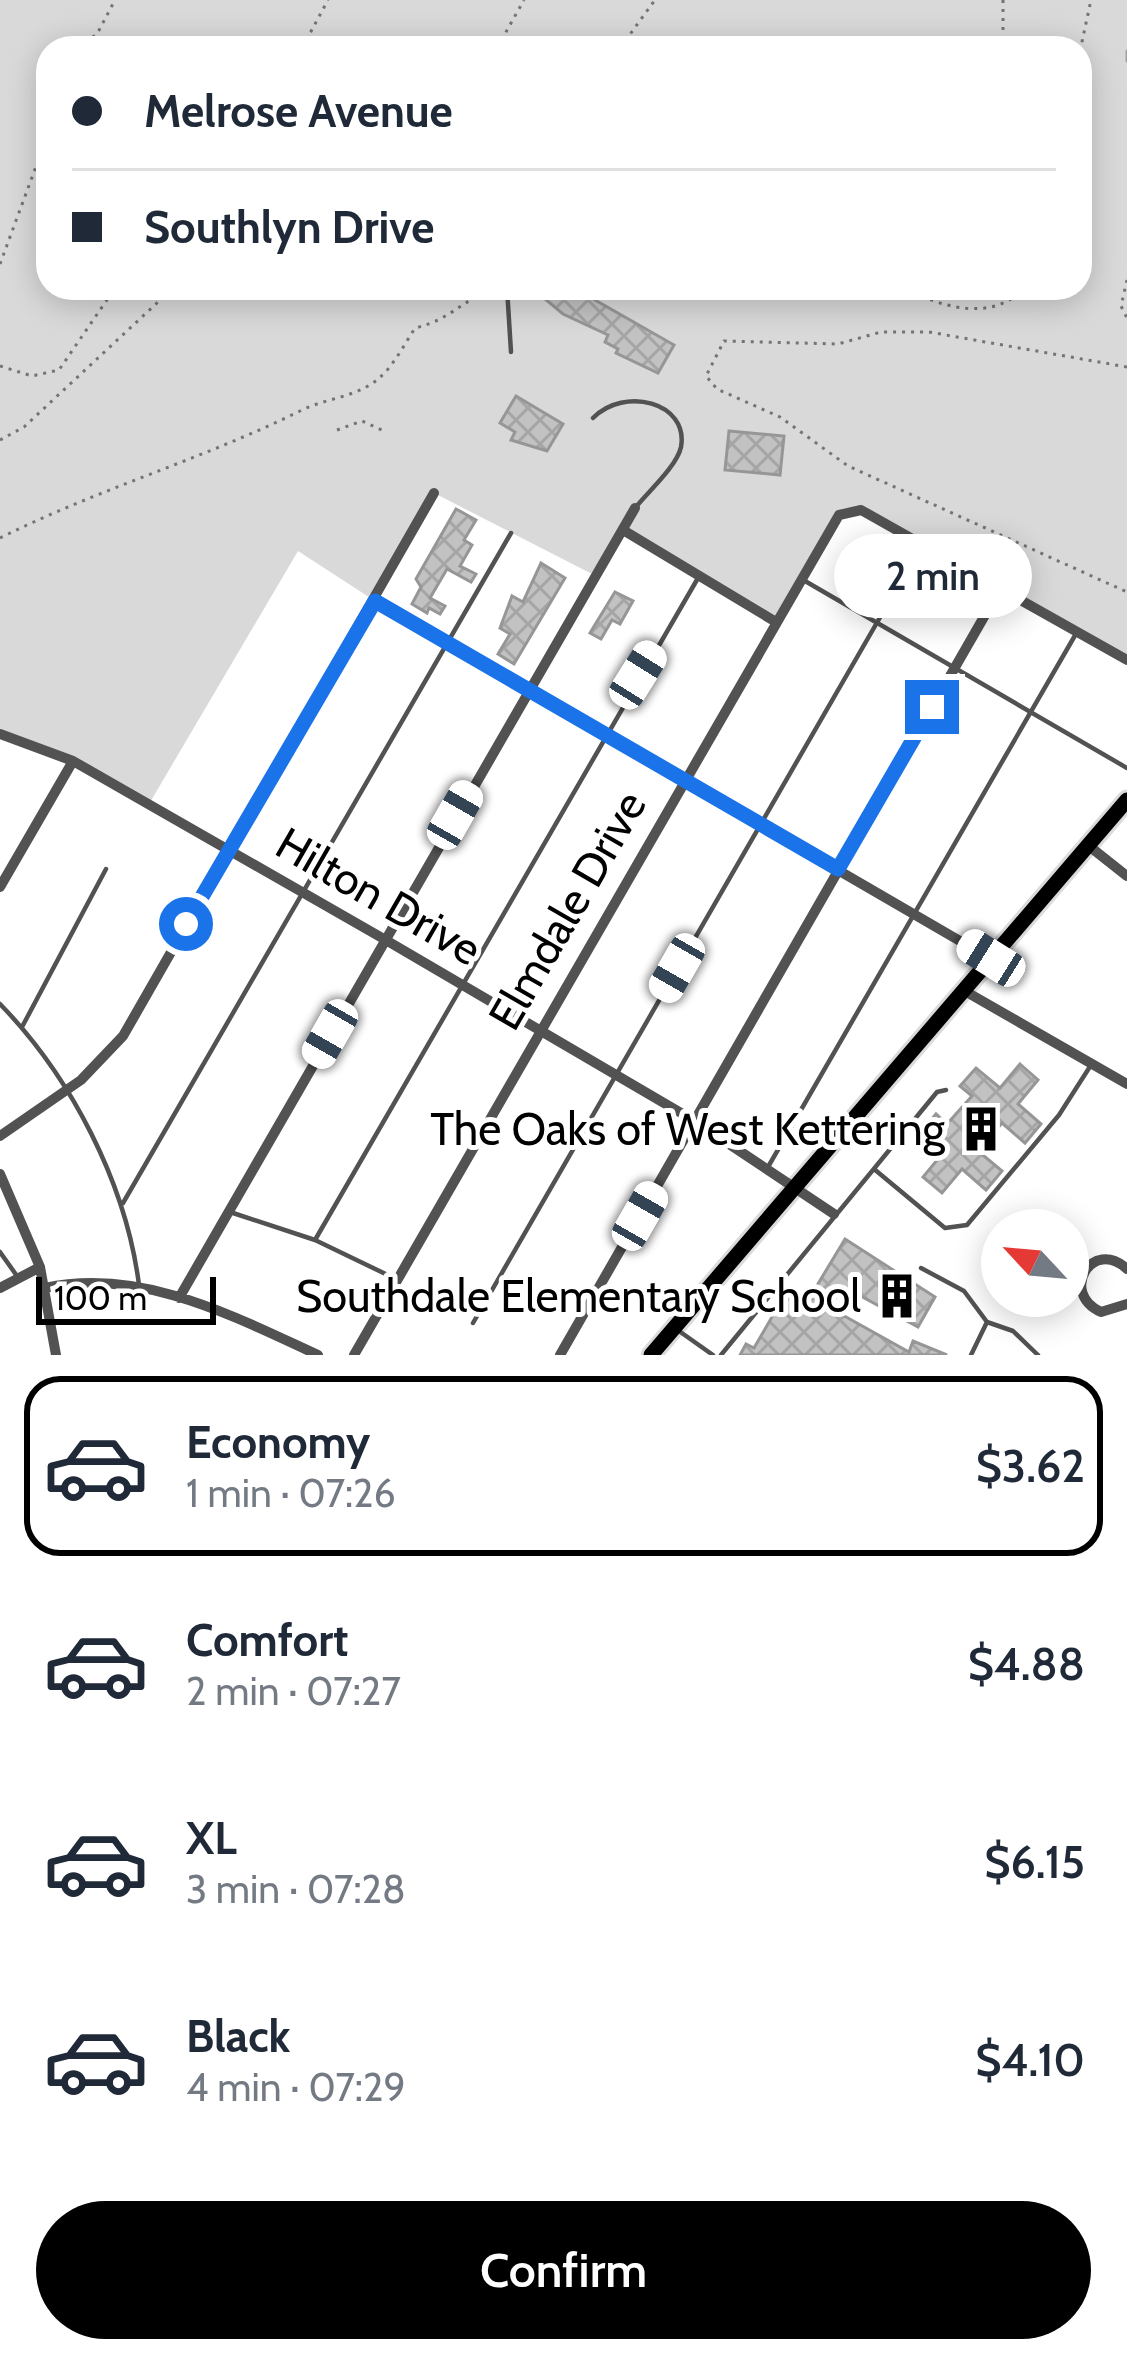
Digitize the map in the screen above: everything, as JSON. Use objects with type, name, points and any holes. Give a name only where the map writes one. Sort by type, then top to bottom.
[{"type":"main road","points":[[651,1355],[1127,800]]},
{"type":"street","points":[[0,1136],[97,1067],[123,1036],[434,493]]},
{"type":"street","points":[[179,1298],[635,508]]},
{"type":"street","name":"Elmdale Drive","points":[[354,1355],[836,518],[851,509],[922,543]]},
{"type":"street","points":[[623,530],[776,622]]},
{"type":"street","points":[[922,543],[1127,660]]},
{"type":"street","points":[[560,1355],[1000,589]]},
{"type":"street","points":[[375,601],[991,958]]},
{"type":"street","name":"Hilton Drive","points":[[0,734],[73,761],[384,939],[693,1120],[796,1184],[834,1214]]},
{"type":"street","points":[[0,887],[73,761]]},
{"type":"street","points":[[1089,846],[1127,876]]},
{"type":"street","points":[[963,990],[1127,1084]]},
{"type":"street","points":[[0,1174],[40,1267],[56,1355]]},
{"type":"street","points":[[1127,1269],[1111,1258],[1096,1259],[1084,1269],[1080,1288],[1087,1304],[1101,1312],[1127,1304]]},
{"type":"street","points":[[0,1288],[40,1267]]},
{"type":"street","points":[[45,1288],[86,1281],[139,1287],[179,1298],[318,1355]]},
{"type":"lane","points":[[508,300],[511,352]]},
{"type":"lane","points":[[593,418],[613,401],[633,398],[671,416],[678,428],[678,454],[635,508]]},
{"type":"lane","points":[[123,1203],[511,533]]},
{"type":"lane","points":[[473,1323],[922,543]]},
{"type":"lane","points":[[315,1240],[698,578]]},
{"type":"lane","points":[[800,579],[1127,768]]},
{"type":"lane","points":[[768,1167],[1077,632]]},
{"type":"lane","points":[[22,1027],[106,869]]},
{"type":"lane","points":[[0,1004],[22,1027],[66,1091],[123,1203],[139,1287]]},
{"type":"lane","points":[[874,1169],[945,1228],[967,1226],[1059,1115],[1091,1065]]},
{"type":"lane","points":[[674,1328],[717,1355],[937,1092],[946,1090]]},
{"type":"lane","points":[[227,1211],[315,1240],[396,1279]]},
{"type":"lane","points":[[0,1252],[17,1276]]},
{"type":"lane","points":[[921,1268],[964,1291],[987,1322],[1013,1331],[1038,1355]]},
{"type":"lane","points":[[971,1355],[987,1322]]},
{"type":"path","points":[[94,36],[115,0]]},
{"type":"path","points":[[308,36],[328,0]]},
{"type":"path","points":[[504,36],[524,0]]},
{"type":"path","points":[[629,36],[655,0]]},
{"type":"path","points":[[1003,0],[1003,36]]},
{"type":"path","points":[[1083,36],[1091,0]]},
{"type":"path","points":[[0,264],[36,166]]},
{"type":"path","points":[[1127,280],[1121,306],[1127,318]]},
{"type":"path","points":[[0,366],[32,376],[59,370],[108,300]]},
{"type":"path","points":[[0,440],[24,427],[160,300]]},
{"type":"path","points":[[0,538],[110,487],[232,445],[298,412],[363,389],[380,377],[416,328],[445,321],[470,300]]},
{"type":"path","points":[[929,300],[972,308],[1011,300]]},
{"type":"path","points":[[1127,367],[1045,348],[898,331],[838,344],[724,341],[706,376],[717,389],[780,417],[848,466],[1127,592]]},
{"type":"path","points":[[337,430],[362,421],[386,432]]},
{"type":"shaded area","points":[[0,0],[1127,0],[1127,660],[861,510],[845,511],[776,622],[623,531],[594,575],[434,493],[375,601],[298,551],[149,804],[73,761],[0,734]]},
{"type":"building","points":[[546,300],[595,300],[674,345],[658,373],[616,353],[618,349],[605,342],[608,335],[563,314]]},
{"type":"building","points":[[516,396],[563,424],[547,451],[511,440],[515,432],[500,423]]},
{"type":"building","points":[[729,431],[784,436],[780,475],[725,470]]},
{"type":"building","points":[[456,509],[476,520],[464,540],[472,545],[460,566],[476,574],[471,582],[447,569],[430,598],[445,606],[440,614],[429,608],[427,613],[412,604],[421,587],[416,579]]},
{"type":"building","points":[[541,563],[565,578],[514,664],[498,654],[510,634],[500,628],[512,596],[523,602]]},
{"type":"building","points":[[615,592],[633,601],[620,624],[612,620],[601,639],[590,633]]},
{"type":"building","name":"The Oaks of West Kettering","points":[[1020,1064],[1038,1080],[1018,1104],[1041,1124],[1025,1143],[1002,1123],[978,1151],[1002,1171],[986,1190],[962,1169],[942,1193],[923,1177],[943,1153],[920,1133],[936,1114],[947,1124],[972,1096],[960,1086],[976,1068],[1000,1088]]},
{"type":"building","name":"Southdale Elementary School","points":[[845,1239],[935,1297],[918,1327],[842,1286],[830,1308],[909,1352],[913,1341],[947,1355],[740,1355],[746,1344],[754,1348],[780,1303],[792,1295],[801,1312]]},
{"type":"waterway","points":[[1127,51],[1127,61]]},
{"type":"place","name":"The Oaks of West Kettering","points":[[981,1129]]},
{"type":"place","name":"Southdale Elementary School","points":[[897,1296]]},
{"type":"route","points":[[186,924],[375,601],[838,869],[932,707]]}]
